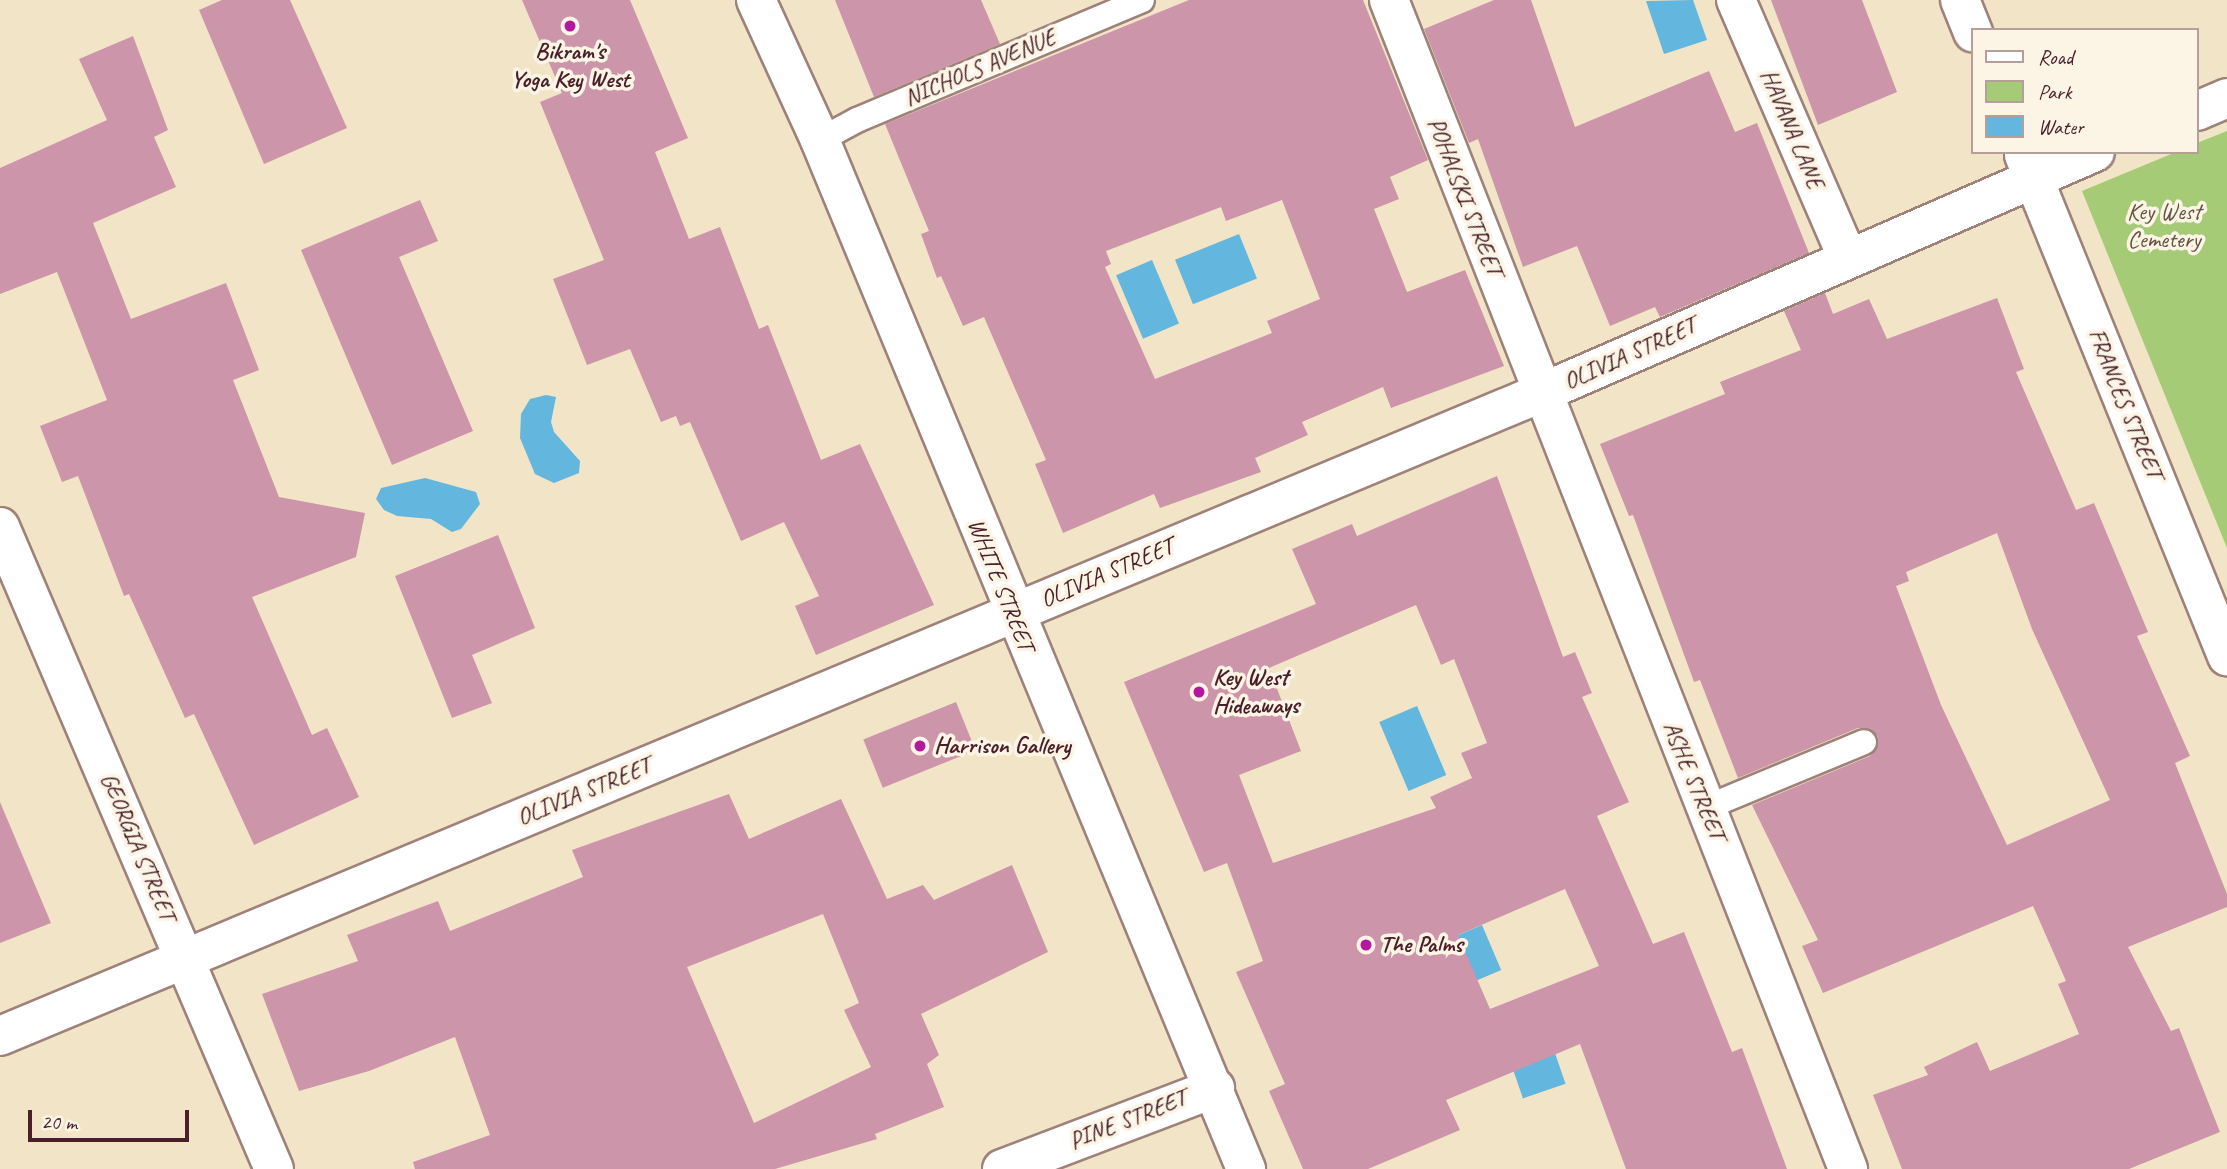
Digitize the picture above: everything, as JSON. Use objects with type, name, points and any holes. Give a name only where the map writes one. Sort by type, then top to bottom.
[{"type":"street","name":"WHITE STREET","points":[[756,0],[820,140],[1013,615],[1215,1088],[1246,1169]]},
{"type":"street","name":"POHALSKI STREET","points":[[1389,0],[1541,393]]},
{"type":"street","name":"HAVANA LANE","points":[[1736,0],[1848,258]]},
{"type":"street","points":[[1960,0],[1972,30]]},
{"type":"street","points":[[2199,110],[2227,99]]},
{"type":"street","name":"OLIVIA STREET","points":[[0,1036],[186,956],[1013,615],[1541,393],[1848,258],[2028,164],[2084,154]]},
{"type":"street","name":"FRANCES STREET","points":[[2028,164],[2227,656]]},
{"type":"street","name":"ASHE STREET","points":[[1541,393],[1847,1169]]},
{"type":"street","name":"GEORGIA STREET","points":[[0,527],[186,956],[274,1169]]},
{"type":"street","name":"PINE STREET","points":[[1002,1169],[1215,1088]]},
{"type":"lane","name":"NICHOLS AVENUE","points":[[820,140],[1142,0]]},
{"type":"lane","points":[[1705,808],[1864,742]]},
{"type":"green space","name":"Key West Cemetery","points":[[2227,131],[2227,548],[2082,191],[2171,154],[2199,154],[2199,142]]},
{"type":"water","points":[[1693,0],[1707,40],[1664,54],[1646,1]]},
{"type":"water","points":[[1239,234],[1257,279],[1193,304],[1175,260]]},
{"type":"water","points":[[1152,260],[1179,324],[1143,339],[1116,275]]},
{"type":"water","points":[[546,395],[556,397],[551,422],[554,432],[580,461],[579,473],[554,483],[535,474],[520,438],[521,414],[530,399]]},
{"type":"water","points":[[425,478],[476,492],[480,504],[461,529],[452,532],[431,519],[397,516],[384,510],[376,499],[381,488]]},
{"type":"water","points":[[1417,706],[1446,775],[1409,791],[1379,722]]},
{"type":"water","points":[[1482,925],[1501,970],[1432,999],[1413,954]]},
{"type":"water","points":[[1546,1027],[1566,1084],[1523,1098],[1503,1042]]},
{"type":"building","points":[[222,0],[290,0],[347,128],[264,164],[199,10]]},
{"type":"building","points":[[522,0],[630,0],[688,138],[655,152],[689,239],[720,227],[759,329],[768,325],[821,460],[860,444],[934,605],[816,655],[795,606],[819,596],[784,522],[741,541],[690,422],[680,426],[676,416],[661,422],[630,349],[587,365],[553,279],[604,260],[540,102],[562,93]]},
{"type":"building","points":[[835,0],[981,0],[1000,44],[874,97]]},
{"type":"building","points":[[1189,0],[1363,0],[1428,160],[1390,177],[1399,199],[1374,209],[1407,292],[1465,270],[1504,366],[1391,408],[1383,387],[1302,422],[1308,435],[1255,458],[1261,472],[1160,508],[1154,494],[1063,533],[1035,464],[1046,460],[984,317],[963,326],[941,276],[937,278],[921,234],[929,231],[885,124]],"holes":[[[1282,200],[1320,299],[1267,321],[1272,333],[1155,379],[1105,267],[1111,264],[1106,251],[1221,207],[1226,221]]]},
{"type":"building","points":[[1494,0],[1531,0],[1575,127],[1709,71],[1735,132],[1757,123],[1809,253],[1660,317],[1655,307],[1610,326],[1577,246],[1523,267],[1478,139],[1469,143],[1424,29]]},
{"type":"building","points":[[1771,0],[1862,0],[1897,92],[1818,125]]},
{"type":"building","points":[[133,36],[168,130],[154,137],[176,187],[93,223],[131,319],[226,283],[259,370],[233,380],[279,497],[365,513],[356,557],[252,597],[312,735],[327,728],[359,797],[254,845],[194,714],[185,718],[129,594],[124,596],[78,476],[62,482],[40,426],[107,400],[57,272],[0,294],[0,168],[107,120],[79,59]]},
{"type":"building","points":[[420,200],[438,241],[399,257],[473,431],[392,465],[301,250]]},
{"type":"building","points":[[1825,293],[1833,314],[1869,299],[1887,339],[1997,298],[2024,369],[2016,372],[2076,510],[2094,503],[2148,632],[2137,636],[2190,756],[2175,763],[2227,894],[2227,907],[2128,947],[2171,1031],[2179,1028],[2220,1132],[2129,1169],[1902,1169],[1873,1095],[1928,1075],[1924,1067],[1977,1042],[1990,1071],[2079,1034],[2058,984],[2066,981],[2033,906],[1823,993],[1802,946],[1818,940],[1752,805],[1870,756],[1876,750],[1878,737],[1872,730],[1858,728],[1738,778],[1700,680],[1694,682],[1633,515],[1629,516],[1600,444],[1725,394],[1720,382],[1801,350],[1784,311]],"holes":[[[1997,533],[2032,629],[2110,800],[2007,845],[1941,705],[1896,586],[1909,581],[1906,572]]]},
{"type":"building","points":[[1497,476],[1563,657],[1575,652],[1592,693],[1582,697],[1629,802],[1597,816],[1653,944],[1684,932],[1732,1052],[1742,1048],[1787,1169],[1626,1169],[1580,1044],[1446,1100],[1460,1130],[1368,1169],[1303,1169],[1269,1091],[1285,1084],[1236,972],[1263,961],[1227,863],[1204,872],[1124,682],[1316,604],[1292,549],[1352,524],[1357,536]],"holes":[[[1416,605],[1441,665],[1454,659],[1487,743],[1461,753],[1472,778],[1430,797],[1436,808],[1273,863],[1239,775],[1301,751],[1269,668]],[[1565,889],[1599,966],[1490,1009],[1458,935]]]},
{"type":"building","points":[[498,535],[535,628],[472,655],[492,703],[452,718],[395,576]]},
{"type":"building","name":"Harrison Gallery","points":[[956,702],[975,750],[883,788],[863,739]]},
{"type":"building","points":[[729,794],[749,839],[841,799],[887,899],[923,885],[934,900],[1012,865],[1048,952],[921,1014],[939,1055],[927,1064],[944,1107],[875,1134],[877,1139],[775,1169],[415,1169],[413,1162],[490,1135],[455,1037],[369,1071],[299,1091],[262,994],[358,961],[347,935],[438,901],[450,931],[583,877],[572,850]],"holes":[[[823,914],[859,1003],[844,1010],[871,1067],[754,1123],[687,967]]]},
{"type":"building","points":[[0,802],[51,923],[0,943]]},
{"type":"place","name":"Bikram's Yoga Key West","points":[[570,26]]},
{"type":"place","name":"Key West Hideaways","points":[[1199,692]]},
{"type":"place","name":"Harrison Gallery","points":[[920,746]]},
{"type":"place","name":"The Palms","points":[[1366,945]]}]
